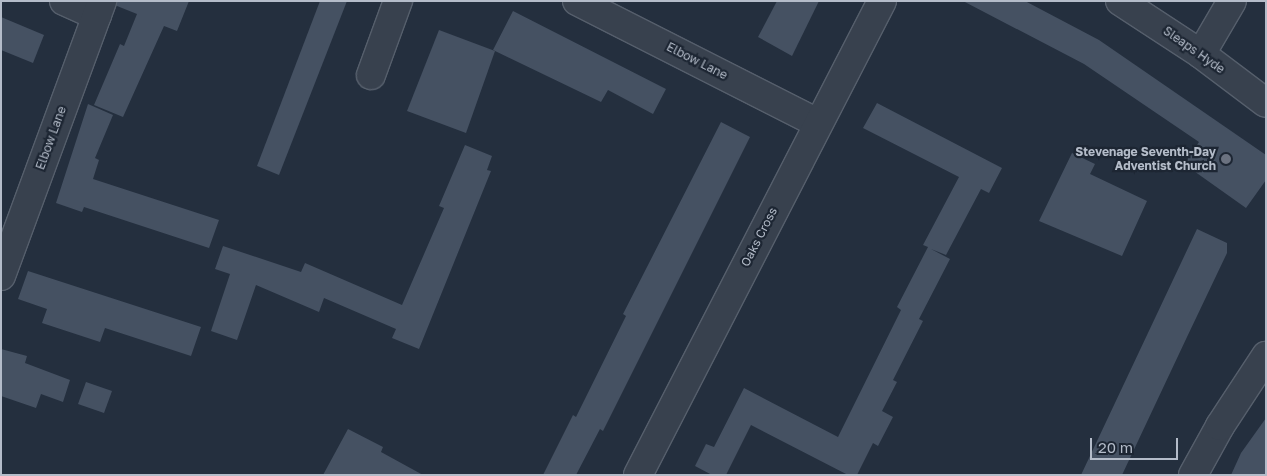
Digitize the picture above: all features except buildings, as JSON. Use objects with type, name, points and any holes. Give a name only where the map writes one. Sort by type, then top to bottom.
[{"type":"street","points":[[64,1],[99,8]]},
{"type":"street","points":[[372,75],[398,1]]},
{"type":"street","name":"Elbow Lane","points":[[577,1],[817,123]]},
{"type":"street","name":"Oaks Cross","points":[[638,475],[817,123],[882,1]]},
{"type":"street","name":"Sleaps Hyde","points":[[1120,1],[1201,54],[1266,103]]},
{"type":"street","points":[[1201,54],[1232,1]]},
{"type":"street","name":"Elbow Lane","points":[[1,276],[99,8]]},
{"type":"street","points":[[1193,475],[1220,426],[1266,356]]},
{"type":"place","name":"Stevenage Seventh-Day Adventist Church","points":[[1226,159]]}]
